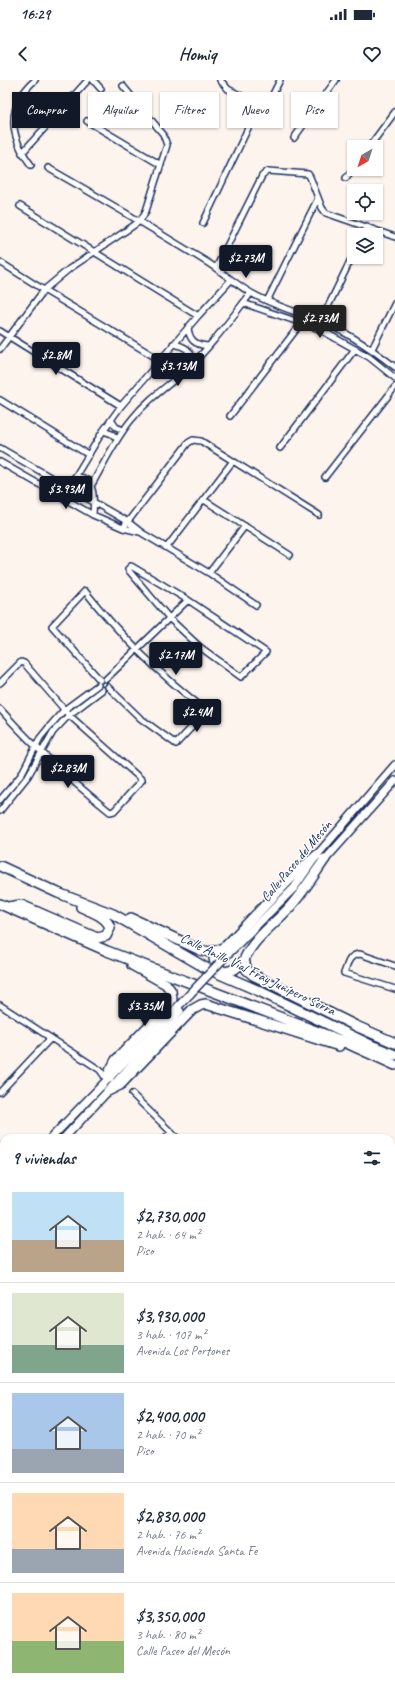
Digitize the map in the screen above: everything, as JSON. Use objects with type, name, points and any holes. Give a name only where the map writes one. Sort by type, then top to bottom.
[{"type":"highway","points":[[113,914],[132,918],[200,950],[209,952],[219,950],[226,946],[291,878],[321,857]]},
{"type":"highway","points":[[219,950],[214,958],[215,963],[223,972],[229,972],[237,968],[244,960],[251,946],[289,909],[302,893],[321,857]]},
{"type":"highway","name":"Calle Anillo Vial Fray Junípero Serra","points":[[0,866],[58,893],[113,914],[206,968],[259,991],[373,1046],[395,1055]]},
{"type":"highway","points":[[4,906],[21,905],[97,938],[102,938],[108,934],[110,926],[102,918],[70,902],[58,893]]},
{"type":"highway","name":"Calle Anillo Vial Fray Junípero Serra","points":[[4,906],[107,951],[342,1041],[395,1065]]},
{"type":"highway","points":[[107,951],[161,980],[169,988],[172,995],[169,1004],[116,1060],[109,1073],[112,1078]]},
{"type":"highway","points":[[244,960],[247,970],[253,975],[395,1043]]},
{"type":"highway","points":[[259,991],[327,1011]]},
{"type":"highway","points":[[108,1091],[120,1085],[192,1010],[206,1004],[214,1005],[272,1026],[375,1056]]},
{"type":"main road","name":"Calle Paseo del Mesón","points":[[112,1078],[225,960],[297,890],[321,857],[395,765]]},
{"type":"main road","name":"Calle Paseo del Mesón","points":[[321,857],[395,781]]},
{"type":"main road","points":[[68,1134],[108,1091],[112,1078]]},
{"type":"main road","points":[[55,1134],[112,1078]]},
{"type":"street","points":[[31,165],[22,153],[14,130],[15,113],[19,101],[26,88],[35,80]]},
{"type":"street","points":[[22,153],[88,80]]},
{"type":"street","points":[[93,80],[101,89]]},
{"type":"street","points":[[220,80],[228,89],[234,92]]},
{"type":"street","points":[[274,92],[280,80]]},
{"type":"street","points":[[294,138],[336,80]]},
{"type":"street","points":[[0,349],[44,290],[69,269],[140,221],[146,211],[167,145],[163,134],[123,86]]},
{"type":"street","points":[[374,140],[395,112]]},
{"type":"street","points":[[100,128],[161,165]]},
{"type":"street","points":[[203,223],[248,128]]},
{"type":"street","points":[[48,168],[140,221],[216,268],[251,293],[267,301],[321,321],[340,330],[372,350],[395,367]]},
{"type":"street","points":[[216,268],[264,172],[268,171],[308,174],[322,208],[326,213],[395,237]]},
{"type":"street","points":[[267,301],[318,198]]},
{"type":"street","points":[[20,206],[198,316]]},
{"type":"street","points":[[0,262],[160,360]]},
{"type":"street","points":[[321,321],[349,264]]},
{"type":"street","points":[[59,496],[65,487],[76,477],[103,431],[121,406],[188,327],[231,280]]},
{"type":"street","points":[[91,486],[123,430],[153,397],[193,362],[208,346],[251,293]]},
{"type":"street","points":[[243,303],[302,322],[336,338],[369,357],[395,378]]},
{"type":"street","points":[[372,350],[395,303]]},
{"type":"street","points":[[230,416],[302,322]]},
{"type":"street","points":[[188,327],[189,336],[193,342],[198,346],[208,346]]},
{"type":"street","points":[[336,338],[340,330]]},
{"type":"street","points":[[0,332],[121,406]]},
{"type":"street","points":[[174,344],[188,348],[192,354],[193,362]]},
{"type":"street","points":[[280,448],[355,349]]},
{"type":"street","points":[[325,477],[395,387]]},
{"type":"street","points":[[0,400],[89,454]]},
{"type":"street","points":[[111,420],[116,427],[123,430]]},
{"type":"street","points":[[103,431],[112,434],[117,439]]},
{"type":"street","points":[[123,528],[188,443],[193,440],[201,441],[319,515]]},
{"type":"street","points":[[0,448],[65,487],[128,522],[209,573],[256,605]]},
{"type":"street","points":[[167,547],[233,461]]},
{"type":"street","points":[[0,462],[93,515],[123,528],[142,532]]},
{"type":"street","points":[[76,477],[83,478],[90,483],[93,502],[93,515]]},
{"type":"street","points":[[204,500],[290,555]]},
{"type":"street","points":[[209,573],[245,526]]},
{"type":"street","points":[[129,567],[134,568],[188,600],[266,652],[241,677],[200,647],[170,619],[130,572],[129,567]]},
{"type":"street","points":[[102,690],[99,682],[52,626],[85,591],[136,651],[172,684],[207,711],[176,744],[140,718],[108,687],[109,684],[106,680]]},
{"type":"street","points":[[7,801],[1,799],[21,775],[40,738],[64,710],[99,682],[106,680],[188,600]]},
{"type":"street","points":[[0,683],[22,662],[24,663],[64,710],[108,752],[141,778],[141,783],[112,812],[83,790],[41,753],[0,710]]},
{"type":"street","points":[[0,811],[28,776],[53,732],[69,715],[108,687]]},
{"type":"street","points":[[395,966],[360,954],[354,954],[350,958],[344,973],[395,989]]},
{"type":"street","points":[[0,1005],[112,1078]]},
{"type":"street","points":[[0,1092],[51,1038]]},
{"type":"street","points":[[132,1094],[171,1132]]}]
